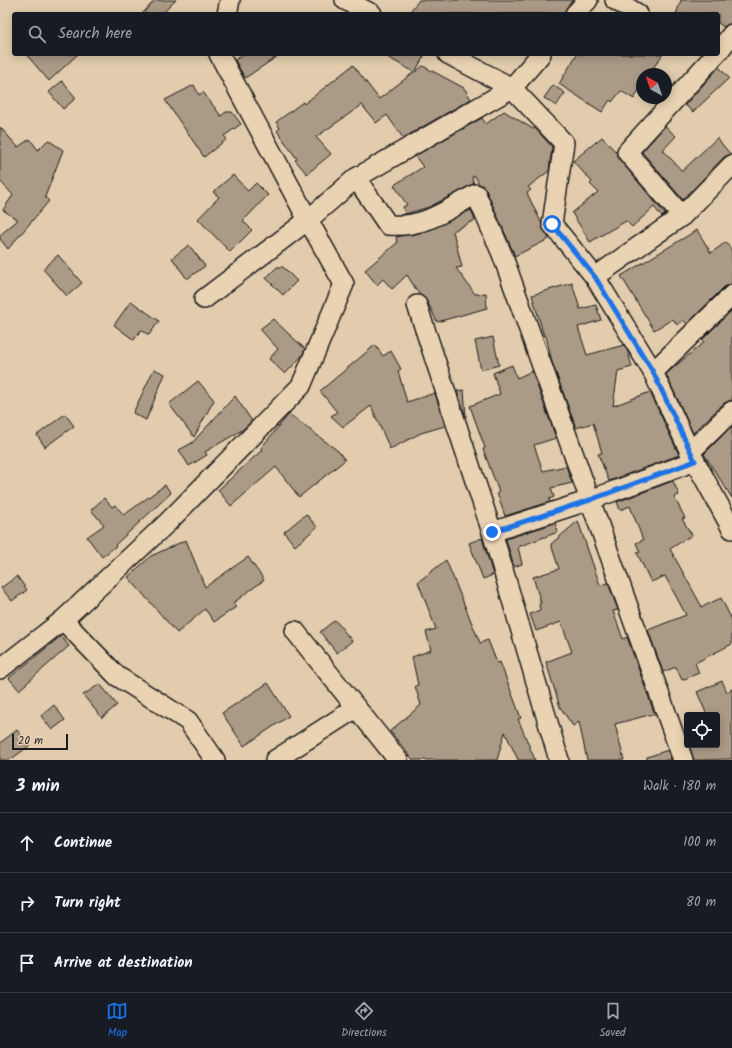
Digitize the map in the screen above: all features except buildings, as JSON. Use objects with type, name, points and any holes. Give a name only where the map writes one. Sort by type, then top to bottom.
[{"type":"street","points":[[227,12],[230,0]]},
{"type":"street","points":[[345,0],[368,12]]},
{"type":"street","points":[[578,12],[588,0]]},
{"type":"street","points":[[615,0],[635,12]]},
{"type":"street","points":[[720,47],[732,34]]},
{"type":"street","points":[[0,669],[63,620],[167,524],[301,386],[344,284],[219,56]]},
{"type":"street","points":[[452,56],[512,88],[564,143],[552,224],[595,277],[653,372],[692,456],[732,529]]},
{"type":"street","points":[[204,299],[308,220],[356,178],[512,88],[539,56]]},
{"type":"street","points":[[682,216],[626,152],[712,56]]},
{"type":"street","points":[[595,277],[682,216],[732,165]]},
{"type":"street","points":[[356,178],[388,225],[405,226],[426,221],[476,194],[502,254],[683,760]]},
{"type":"street","points":[[653,372],[732,295]]},
{"type":"street","points":[[417,304],[492,532],[559,760]]},
{"type":"street","points":[[492,532],[590,500],[692,456],[732,411]]},
{"type":"street","points":[[63,620],[117,676],[188,721],[215,760]]},
{"type":"street","points":[[294,631],[398,760]]},
{"type":"street","points":[[275,760],[356,708]]},
{"type":"route","points":[[492,532],[590,500],[695,461],[653,372],[595,277],[552,224]]}]
